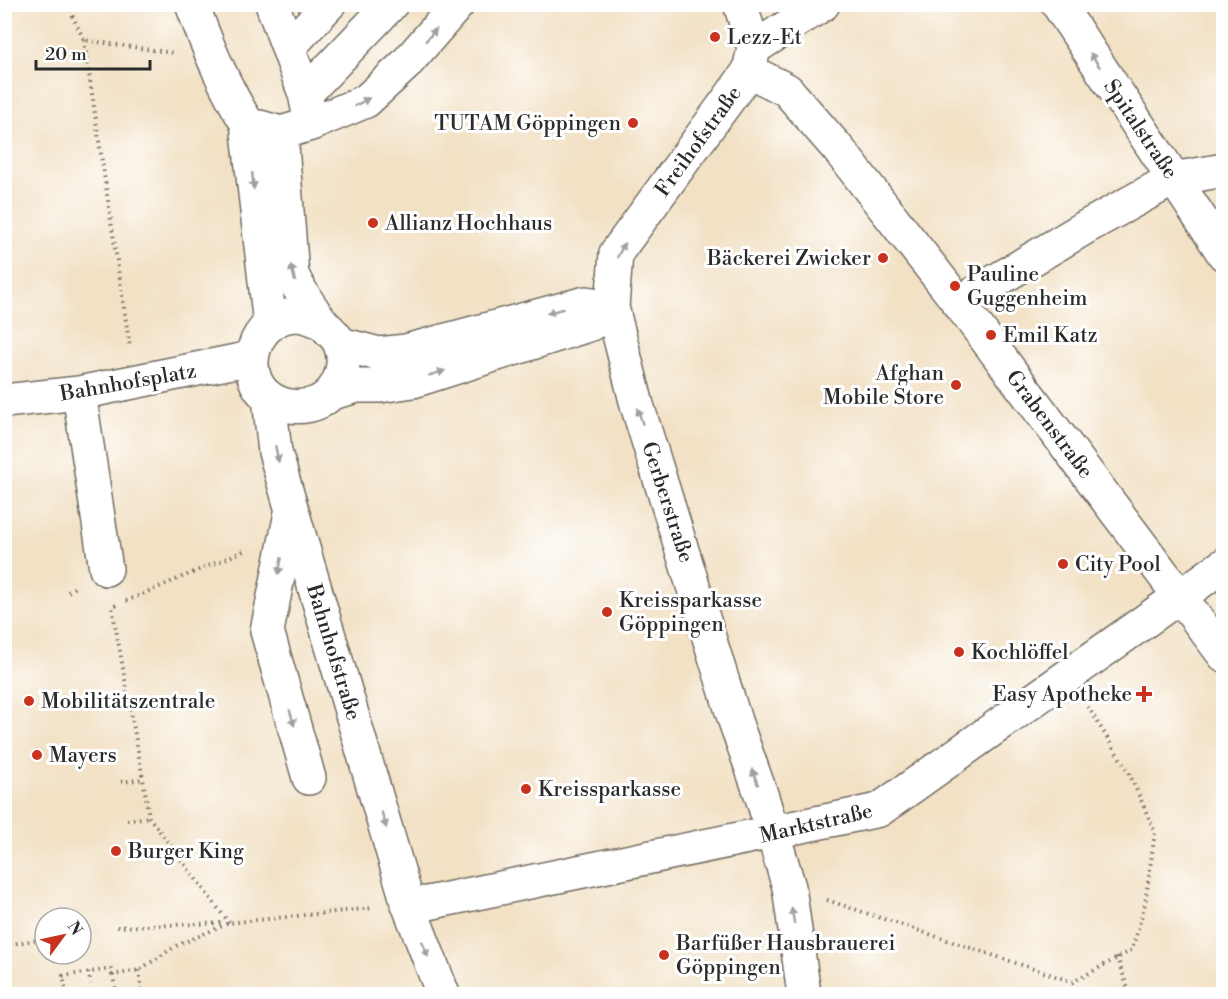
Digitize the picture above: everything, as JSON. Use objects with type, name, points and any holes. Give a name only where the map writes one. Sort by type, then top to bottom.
[{"type":"street","points":[[192,4],[212,59],[230,96],[247,123],[270,324]]},
{"type":"street","points":[[288,48],[329,4]]},
{"type":"street","points":[[299,117],[391,4]]},
{"type":"street","points":[[247,123],[299,117],[366,101],[405,65],[458,4]]},
{"type":"street","points":[[740,4],[751,59]]},
{"type":"street","name":"Freihofstraße","points":[[612,307],[616,253],[751,59],[823,4]]},
{"type":"street","name":"Spitalstraße","points":[[1058,4],[1224,254]]},
{"type":"street","points":[[275,6],[288,48],[299,117],[292,275],[331,334],[343,357],[342,370],[331,393]]},
{"type":"street","name":"Grabenstraße","points":[[751,59],[787,90],[840,150],[959,303],[1224,655]]},
{"type":"street","points":[[959,303],[1086,226],[1173,179],[1224,170]]},
{"type":"street","points":[[586,303],[612,307],[591,324],[424,377],[380,386],[357,386],[331,393],[308,406],[288,406],[269,398],[259,387],[253,373],[251,358],[260,334],[270,324],[296,315],[309,317],[331,334],[379,354],[406,351],[586,303]]},
{"type":"street","name":"Gerberstraße","points":[[612,307],[637,405],[789,887],[804,994]]},
{"type":"street","name":"Bahnhofsplatz","points":[[4,401],[68,394],[251,358]]},
{"type":"street","points":[[68,394],[78,535]]},
{"type":"street","points":[[68,394],[106,569]]},
{"type":"street","name":"Bahnhofstraße","points":[[269,398],[275,452],[408,904],[443,994]]},
{"type":"street","points":[[292,508],[267,631],[309,778]]},
{"type":"street","name":"Marktstraße","points":[[408,904],[428,903],[879,810],[1224,565]]},
{"type":"path","points":[[71,4],[71,13],[84,40],[135,382]]},
{"type":"path","points":[[84,40],[212,59]]},
{"type":"path","points":[[229,922],[149,817],[112,607],[255,546]]},
{"type":"path","points":[[789,887],[1072,982],[1132,950],[1145,904],[1155,832],[1130,773],[1068,676]]},
{"type":"path","points":[[121,782],[142,779]]},
{"type":"path","points":[[128,820],[149,817]]},
{"type":"path","points":[[117,927],[229,922],[408,904]]},
{"type":"path","points":[[116,994],[113,975],[138,970],[176,946],[229,922]]},
{"type":"path","points":[[4,945],[33,941]]},
{"type":"path","points":[[1117,957],[1130,994]]},
{"type":"path","points":[[66,994],[63,976],[111,969],[116,994]]},
{"type":"path","points":[[138,970],[142,994]]},
{"type":"path","points":[[88,972],[91,984]]},
{"type":"place","name":"Lezz-Et","points":[[715,37]]},
{"type":"place","name":"TUTAM Göppingen","points":[[633,123]]},
{"type":"place","name":"Allianz Hochhaus","points":[[373,223]]},
{"type":"place","name":"Bäckerei Zwicker","points":[[883,258]]},
{"type":"place","name":"Pauline Guggenheim","points":[[955,286]]},
{"type":"place","name":"Emil Katz","points":[[991,335]]},
{"type":"place","name":"Afghan Mobile Store","points":[[956,385]]},
{"type":"place","name":"City Pool","points":[[1063,564]]},
{"type":"place","name":"Kreissparkasse Göppingen","points":[[607,612]]},
{"type":"place","name":"Kochlöffel","points":[[959,652]]},
{"type":"place","name":"Easy Apotheke","points":[[1144,694]]},
{"type":"place","name":"Mobilitätszentrale","points":[[29,701]]},
{"type":"place","name":"Mayers","points":[[37,755]]},
{"type":"place","name":"Kreissparkasse","points":[[526,789]]},
{"type":"place","name":"Burger King","points":[[116,851]]},
{"type":"place","name":"Barfüßer Hausbrauerei Göppingen","points":[[664,955]]}]
